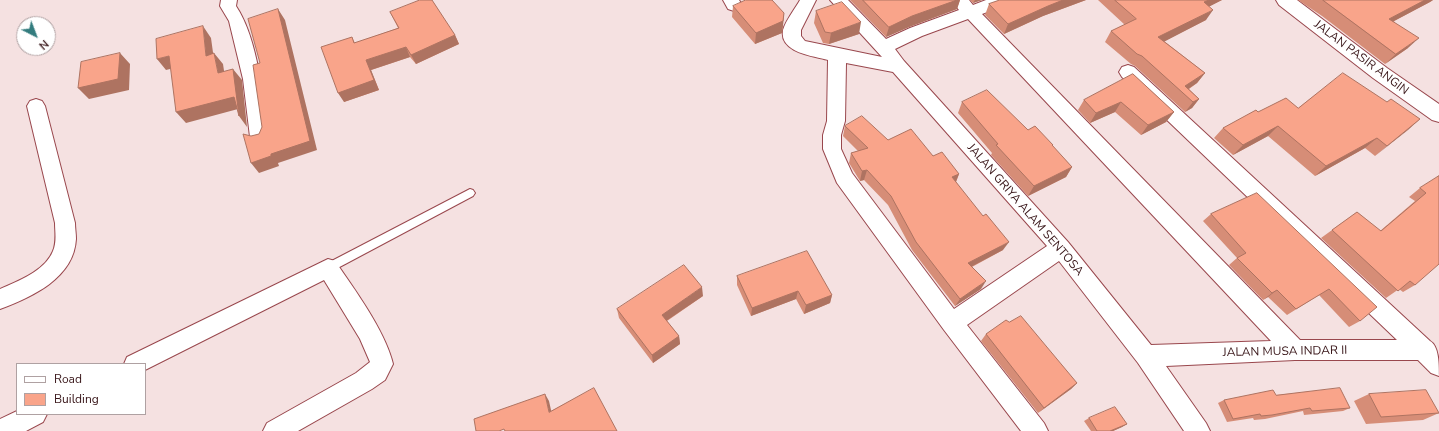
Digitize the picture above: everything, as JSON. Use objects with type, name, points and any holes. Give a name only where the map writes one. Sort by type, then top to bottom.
[{"type":"street","points":[[229,0],[228,6],[237,20],[252,79],[259,137]]},
{"type":"street","points":[[808,0],[792,30],[792,38],[794,42],[806,48],[836,55],[898,66]]},
{"type":"street","name":"JALAN GRIYA ALAM SENTOSA","points":[[838,0],[884,47],[898,66],[1060,248],[1146,356],[1198,431]]},
{"type":"street","points":[[884,47],[916,32],[964,6],[1003,0]]},
{"type":"street","name":"JALAN PASIR ANGIN","points":[[1285,0],[1380,73],[1439,114]]},
{"type":"street","points":[[964,6],[1295,350]]},
{"type":"street","points":[[836,55],[838,65],[836,121],[832,135],[832,149],[842,171],[952,323],[1036,431]]},
{"type":"street","points":[[1128,72],[1432,358]]},
{"type":"street","points":[[0,299],[40,279],[50,272],[60,260],[66,247],[67,235],[65,223],[36,106]]},
{"type":"street","points":[[952,323],[1060,248]]},
{"type":"street","points":[[137,363],[328,268],[372,340],[382,364],[377,372],[364,381],[275,431]]},
{"type":"street","name":"JALAN MUSA INDAR II","points":[[1146,356],[1295,350],[1432,358]]},
{"type":"street","points":[[1,431],[33,415]]},
{"type":"lane","points":[[328,268],[470,193]]},
{"type":"building","points":[[420,0],[432,0],[455,35],[411,55],[406,47],[366,60],[374,80],[338,93],[321,47],[352,37],[354,43],[399,28],[390,12]]},
{"type":"building","points":[[746,0],[772,0],[784,13],[783,21],[756,33],[733,6]]},
{"type":"building","points":[[863,0],[957,0],[912,16],[889,27]]},
{"type":"building","points":[[1000,0],[1063,0],[1008,24],[989,4]]},
{"type":"building","points":[[1115,0],[1209,0],[1204,2],[1213,10],[1158,37],[1205,73],[1185,86],[1199,99],[1193,102],[1142,56],[1137,54],[1111,31],[1136,19]]},
{"type":"building","points":[[1323,0],[1425,0],[1389,19],[1419,38],[1396,54]]},
{"type":"building","points":[[842,2],[861,22],[831,33],[825,32],[816,11]]},
{"type":"building","points":[[278,9],[310,141],[271,154],[271,156],[251,163],[243,134],[251,136],[259,134],[262,127],[253,65],[260,63],[248,19]]},
{"type":"building","points":[[203,26],[206,56],[214,53],[218,73],[233,69],[239,116],[234,97],[176,112],[169,56],[157,59],[156,39]]},
{"type":"building","points":[[120,53],[118,79],[78,88],[81,62]]},
{"type":"building","points":[[1343,73],[1387,102],[1391,99],[1420,119],[1387,146],[1377,138],[1326,166],[1278,126],[1243,145],[1223,128],[1256,110],[1258,112],[1286,98],[1298,108]]},
{"type":"building","points":[[1133,74],[1174,112],[1148,125],[1121,102],[1096,113],[1084,100]]},
{"type":"building","points":[[987,90],[1028,130],[1035,126],[1072,167],[1034,186],[996,145],[998,144],[962,102]]},
{"type":"building","points":[[862,116],[888,140],[911,129],[933,156],[942,152],[959,174],[952,177],[983,216],[986,214],[1009,242],[968,263],[986,281],[960,299],[916,242],[891,196],[867,170],[862,171],[851,153],[868,148],[845,126]]},
{"type":"building","points":[[1439,176],[1439,264],[1415,285],[1410,281],[1398,291],[1332,230],[1357,212],[1381,231],[1426,193],[1420,188]]},
{"type":"building","points":[[1257,193],[1377,307],[1360,321],[1329,289],[1296,309],[1277,290],[1272,293],[1237,258],[1246,253],[1211,214]]},
{"type":"building","points":[[807,251],[832,295],[806,305],[798,291],[752,308],[737,276]]},
{"type":"building","points":[[684,265],[702,287],[662,315],[679,336],[652,355],[617,309]]},
{"type":"building","points":[[1021,316],[1077,383],[1044,408],[986,334],[1006,320],[1009,322]]},
{"type":"building","points":[[594,388],[617,431],[505,431],[504,429],[499,431],[476,431],[474,419],[545,394],[549,412]]},
{"type":"building","points":[[1340,388],[1350,408],[1312,411],[1310,408],[1272,415],[1261,416],[1260,414],[1233,419],[1224,400],[1273,390],[1276,395]]},
{"type":"building","points":[[1426,390],[1439,413],[1381,417],[1369,394]]},
{"type":"building","points":[[1115,407],[1127,424],[1110,431],[1097,431],[1089,418]]}]
